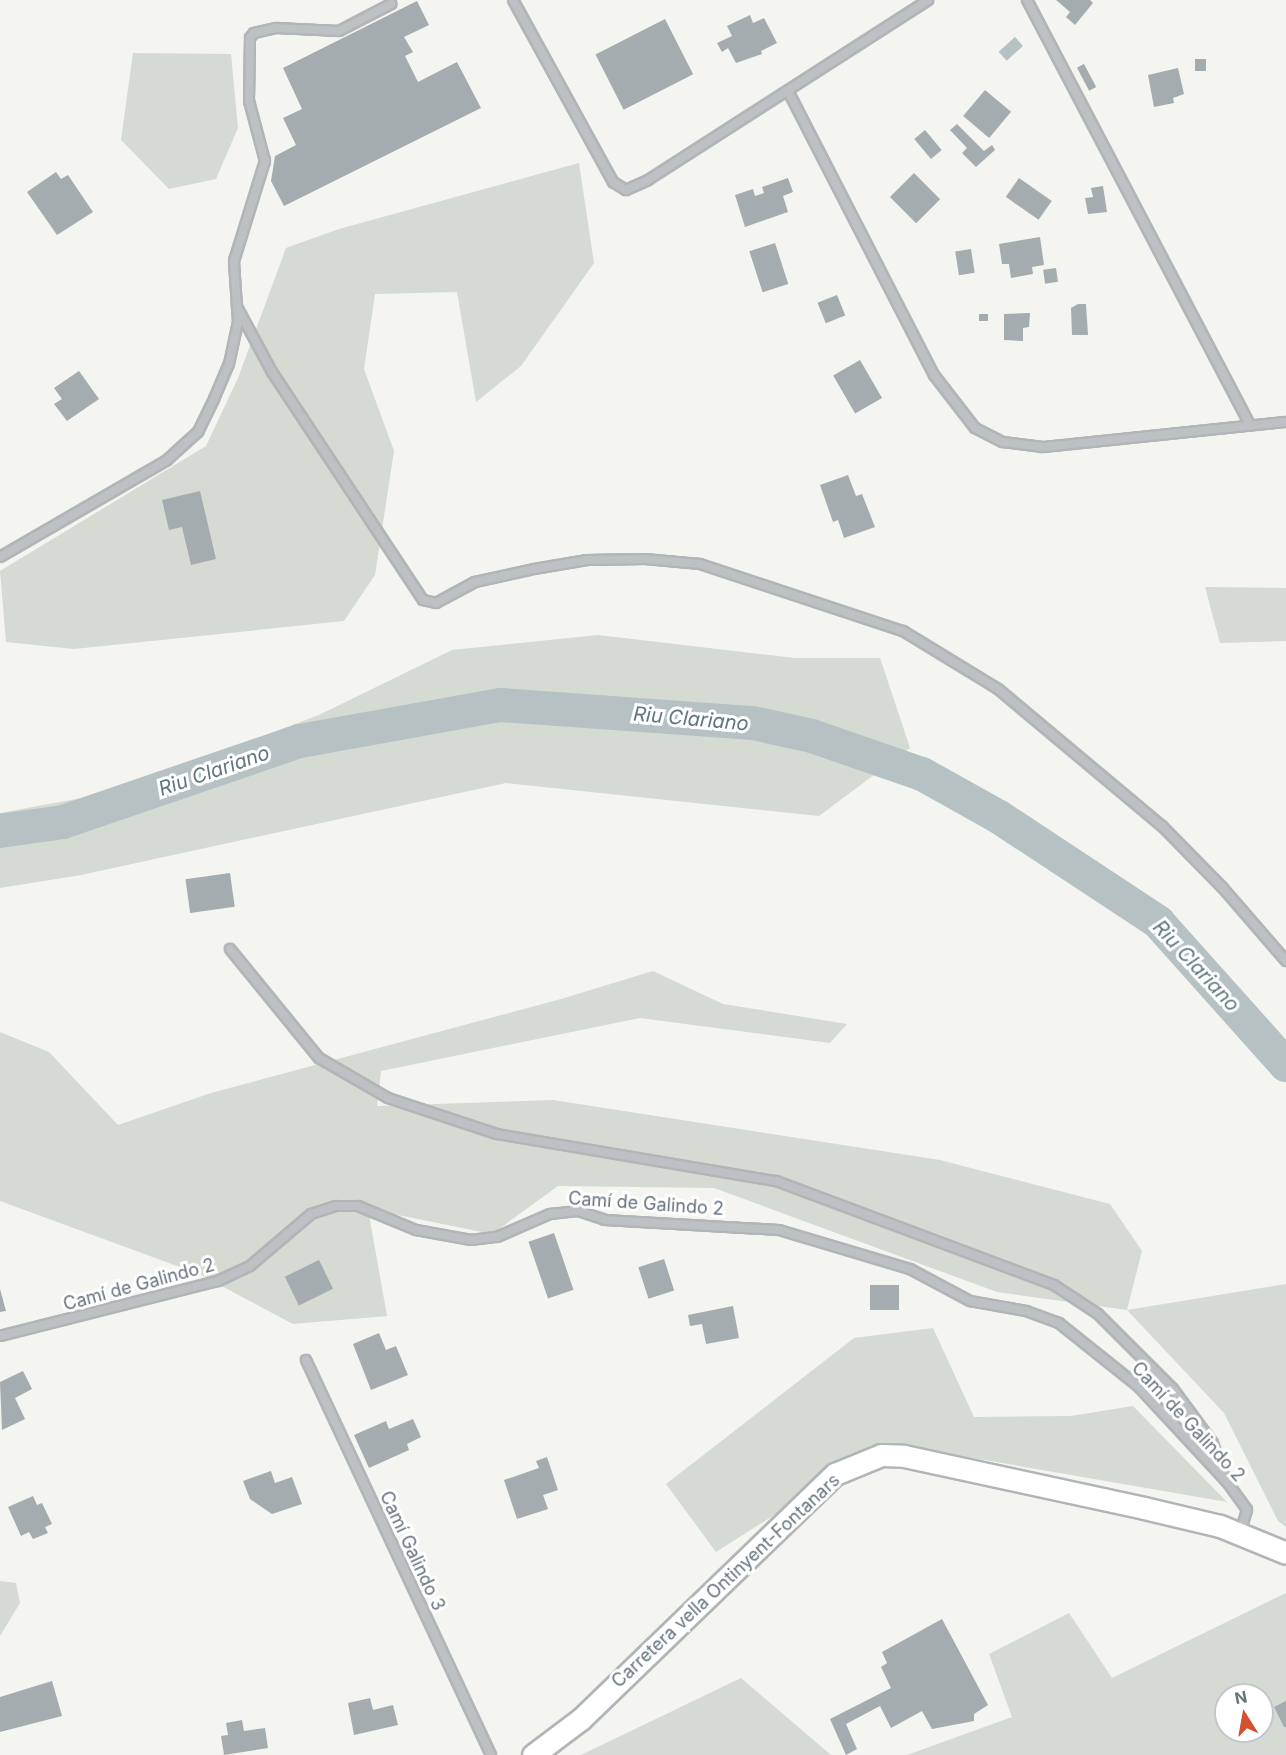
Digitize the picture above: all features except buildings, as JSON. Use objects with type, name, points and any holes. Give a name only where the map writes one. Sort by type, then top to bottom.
[{"type":"street","name":"Carretera vella Ontinyent-Fontanars","points":[[533,1755],[581,1719],[835,1474],[881,1455],[904,1456],[1144,1508],[1240,1534],[1286,1552]]},
{"type":"lane","points":[[0,557],[167,460],[198,432],[229,364],[238,322],[234,261],[264,161],[249,101],[250,38],[254,33],[276,28],[339,31],[390,2],[400,0]]},
{"type":"lane","points":[[513,0],[613,182],[626,190],[788,91],[928,0]]},
{"type":"lane","points":[[1027,0],[1250,425]]},
{"type":"lane","points":[[788,91],[934,375],[975,428],[1003,442],[1043,447],[1286,422]]},
{"type":"lane","points":[[237,307],[272,372],[423,600],[436,603],[475,582],[534,569],[587,560],[645,560],[700,564],[903,631],[998,689],[1162,826],[1222,887],[1286,961]]},
{"type":"lane","points":[[230,949],[319,1058],[388,1098],[498,1134],[776,1181],[1054,1285],[1098,1314],[1173,1389],[1213,1443],[1222,1461],[1227,1482]]},
{"type":"lane","name":"Camí de Galindo 2","points":[[0,1336],[218,1281],[250,1266],[311,1214],[336,1206],[358,1206],[416,1230],[471,1240],[497,1237],[550,1214],[578,1212],[605,1220],[779,1230],[910,1269],[970,1301],[1026,1311],[1059,1323],[1138,1386],[1227,1482],[1247,1510],[1240,1534]]},
{"type":"lane","name":"Camí Galindo 3","points":[[306,1360],[491,1755]]},
{"type":"shaded area","points":[[1015,37],[1023,46],[1007,61],[999,52]]},
{"type":"shaded area","points":[[133,53],[231,54],[238,128],[216,179],[169,189],[121,140]]},
{"type":"shaded area","points":[[579,163],[594,263],[521,366],[476,402],[457,292],[375,294],[364,369],[394,451],[375,575],[344,621],[74,649],[6,642],[0,571],[206,446],[238,378],[286,248],[339,229]]},
{"type":"shaded area","points":[[1205,587],[1286,588],[1286,641],[1220,643]]},
{"type":"shaded area","points":[[598,635],[795,658],[880,658],[910,748],[819,816],[506,783],[81,875],[0,888],[0,813],[114,792],[319,715],[452,650]]},
{"type":"shaded area","points":[[653,971],[723,1004],[847,1024],[830,1043],[640,1018],[381,1071],[377,1106],[553,1100],[940,1160],[1110,1204],[1142,1251],[1127,1310],[997,1292],[714,1188],[558,1186],[492,1234],[368,1209],[387,1316],[293,1324],[199,1274],[0,1201],[0,1032],[49,1052],[118,1125],[211,1093],[561,999]]},
{"type":"shaded area","points":[[1286,1284],[1286,1527],[1278,1521],[1224,1413],[1127,1310]]},
{"type":"shaded area","points":[[933,1328],[974,1417],[1071,1416],[1133,1406],[1227,1502],[887,1443],[716,1552],[666,1484],[854,1338]]},
{"type":"shaded area","points":[[0,1581],[16,1583],[20,1603],[0,1636]]},
{"type":"shaded area","points":[[1286,1593],[1286,1755],[907,1755],[1012,1717],[989,1654],[1069,1613],[1112,1678]]},
{"type":"shaded area","points":[[741,1678],[831,1755],[581,1755]]},
{"type":"waterway","name":"Riu Clariano","points":[[0,831],[63,822],[300,741],[501,705],[753,723],[812,736],[922,774],[999,817],[1158,922],[1286,1065]]}]
